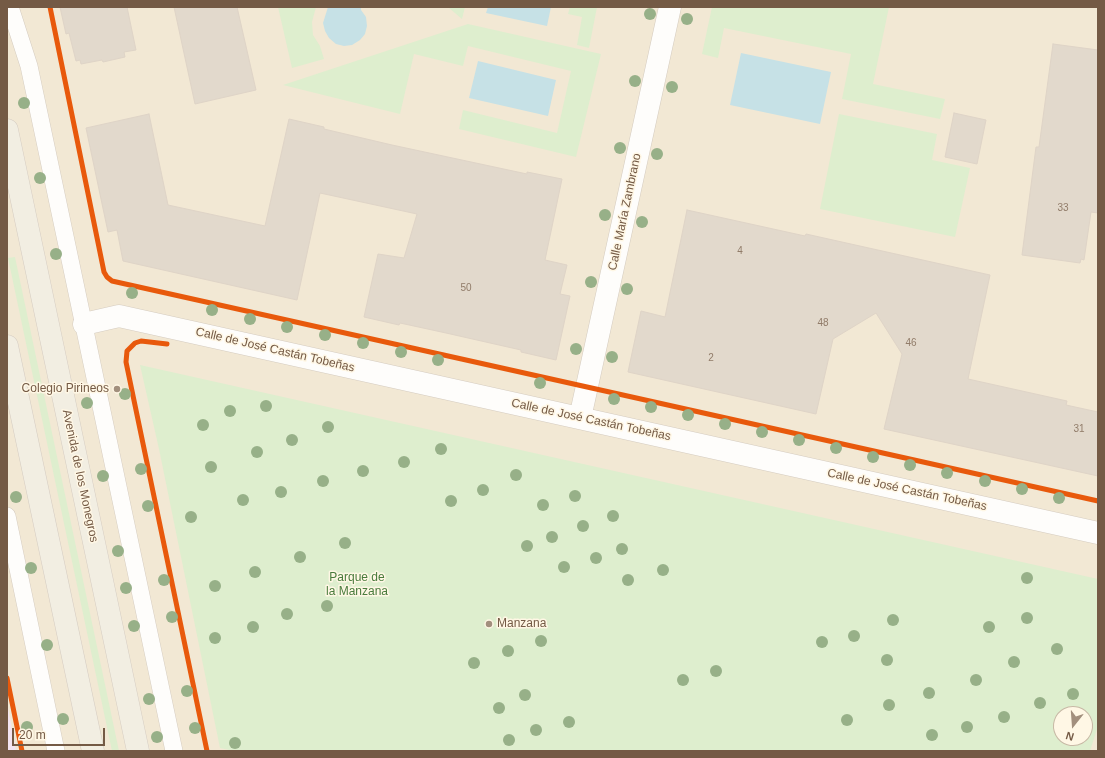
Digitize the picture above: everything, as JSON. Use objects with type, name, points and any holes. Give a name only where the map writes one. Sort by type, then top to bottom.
[{"type":"main road","name":"Avenida de los Monegros","points":[[7,130],[138,751]]},
{"type":"main road","points":[[7,346],[92,751]]},
{"type":"street","name":"Calle María Zambrano","points":[[580,418],[670,7]]},
{"type":"street","name":"Calle de José Castán Tobeñas","points":[[84,324],[119,316],[1098,533]]},
{"type":"lane","points":[[10,7],[29,66],[174,751]]},
{"type":"lane","points":[[7,516],[56,751]]},
{"type":"shaded area","points":[[7,7],[1098,7],[1098,751],[7,751]]},
{"type":"shaded area","points":[[7,702],[16,751],[7,751]]},
{"type":"green space","points":[[278,7],[316,7],[312,22],[313,35],[320,46],[324,59],[292,68]]},
{"type":"green space","points":[[448,7],[465,7],[462,19]]},
{"type":"green space","points":[[570,7],[597,7],[589,48],[577,45],[582,17],[568,14]]},
{"type":"green space","points":[[712,7],[889,7],[873,84],[945,99],[940,119],[842,99],[851,54],[724,28],[718,58],[702,54]]},
{"type":"green space","points":[[468,24],[601,54],[576,157],[459,129],[463,110],[557,133],[571,71],[468,46],[463,66],[414,54],[400,114],[283,85]]},
{"type":"green space","points":[[839,114],[937,134],[932,160],[970,168],[955,237],[820,209]]},
{"type":"green space","points":[[15,257],[119,751],[112,751],[8,258]]},
{"type":"green space","name":"Parque de la Manzana","points":[[140,365],[1098,579],[1098,726],[1093,742],[1093,706],[1053,706],[1053,746],[1092,746],[1090,751],[234,751],[220,748],[159,449]]},
{"type":"water","points":[[328,7],[361,7],[361,10],[366,17],[367,26],[365,34],[360,40],[352,45],[344,46],[336,44],[329,38],[323,23]]},
{"type":"water","points":[[488,7],[551,7],[547,26],[486,13]]},
{"type":"water","points":[[741,53],[831,72],[820,124],[730,105]]},
{"type":"water","points":[[478,61],[556,80],[548,116],[469,98]]},
{"type":"building","points":[[60,7],[127,7],[136,50],[124,52],[125,57],[103,62],[102,60],[81,64],[80,60],[76,61],[69,33],[66,34]]},
{"type":"building","points":[[174,7],[237,7],[256,90],[195,104]]},
{"type":"building","points":[[1053,44],[1098,50],[1098,213],[1091,212],[1084,260],[1081,259],[1080,263],[1022,255],[1036,147],[1039,147]]},
{"type":"building","points":[[954,113],[986,120],[977,164],[945,157]]},
{"type":"building","points":[[149,114],[168,205],[265,226],[289,119],[392,145],[527,174],[527,172],[562,179],[545,260],[567,265],[560,294],[570,296],[556,360],[521,352],[521,350],[446,333],[364,317],[378,254],[404,258],[417,214],[320,193],[297,300],[123,261],[117,230],[108,232],[86,128]]},
{"type":"building","points":[[687,210],[805,236],[806,234],[990,275],[968,379],[1067,401],[1066,405],[1098,412],[1098,476],[884,429],[902,354],[876,313],[833,339],[816,414],[628,372],[641,311],[665,317]]},
{"type":"cycle path","points":[[50,7],[104,272],[112,281],[1098,501]]},
{"type":"cycle path","points":[[167,344],[141,341],[135,343],[127,351],[126,362],[207,751]]},
{"type":"cycle path","points":[[7,678],[22,751]]},
{"type":"place","name":"Colegio Pirineos","points":[[117,389]]},
{"type":"place","name":"Manzana","points":[[489,624]]}]
